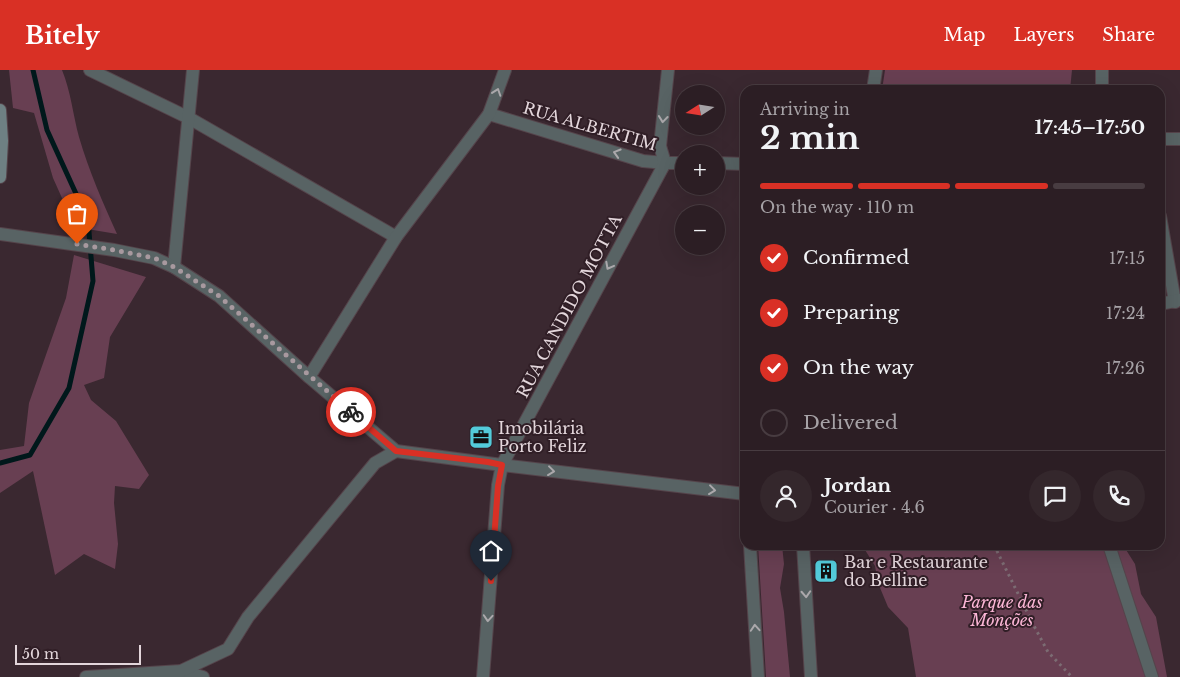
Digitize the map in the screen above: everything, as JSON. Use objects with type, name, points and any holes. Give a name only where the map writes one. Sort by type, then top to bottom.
[{"type":"main road","points":[[0,110],[2,141],[0,177]]},
{"type":"street","points":[[90,70],[189,118],[396,237]]},
{"type":"street","points":[[174,267],[193,70]]},
{"type":"street","points":[[309,377],[396,237],[489,114],[505,70]]},
{"type":"street","points":[[665,163],[660,146],[668,70]]},
{"type":"street","points":[[874,85],[876,70]]},
{"type":"street","points":[[1102,70],[1102,85]]},
{"type":"street","name":"RUA ALBERTIM","points":[[489,114],[643,161],[675,163]]},
{"type":"street","points":[[1165,139],[1180,139]]},
{"type":"street","name":"RUA CANDIDO MOTTA","points":[[483,677],[498,486],[502,465],[665,163]]},
{"type":"street","points":[[725,164],[740,164]]},
{"type":"street","points":[[0,234],[114,250],[154,258],[174,267],[219,296],[309,377],[396,451],[740,493]]},
{"type":"street","points":[[1165,240],[1178,301],[1165,303]]},
{"type":"street","points":[[178,674],[228,649],[248,618],[375,463],[396,451]]},
{"type":"street","points":[[750,550],[758,677]]},
{"type":"street","points":[[803,550],[811,677]]},
{"type":"street","points":[[1111,550],[1152,677]]},
{"type":"street","points":[[86,677],[178,674],[203,677]]},
{"type":"path","points":[[996,550],[1048,652],[1072,677]]},
{"type":"green space","points":[[9,70],[62,70],[83,150],[96,187],[117,234],[75,227],[53,178],[34,113],[13,108]]},
{"type":"green space","points":[[885,70],[1072,70],[1070,85],[883,85]]},
{"type":"green space","points":[[74,255],[146,277],[110,337],[104,378],[84,385],[91,400],[116,421],[149,475],[139,489],[115,486],[114,503],[118,544],[115,569],[84,554],[55,575],[33,471],[0,493],[0,450],[24,446],[29,403],[66,298]]},
{"type":"green space","points":[[758,550],[783,550],[784,564],[780,588],[790,677],[766,677]]},
{"type":"green space","name":"Parque das Monções","points":[[865,550],[1126,550],[1135,564],[1141,594],[1156,617],[1167,677],[916,677],[908,628],[888,607],[878,583],[875,566]]},
{"type":"waterway","points":[[0,463],[30,455],[69,388],[93,281],[88,220],[47,130],[33,70]]},
{"type":"way so far","points":[[77,244],[154,258],[174,267],[219,296],[351,412]]},
{"type":"place","name":"Imobilária Porto Feliz","points":[[481,437]]},
{"type":"place","name":"Bar e Restaurante do Belline","points":[[826,571]]},
{"type":"route","points":[[351,412],[396,451],[502,465],[498,486],[491,581]]}]
